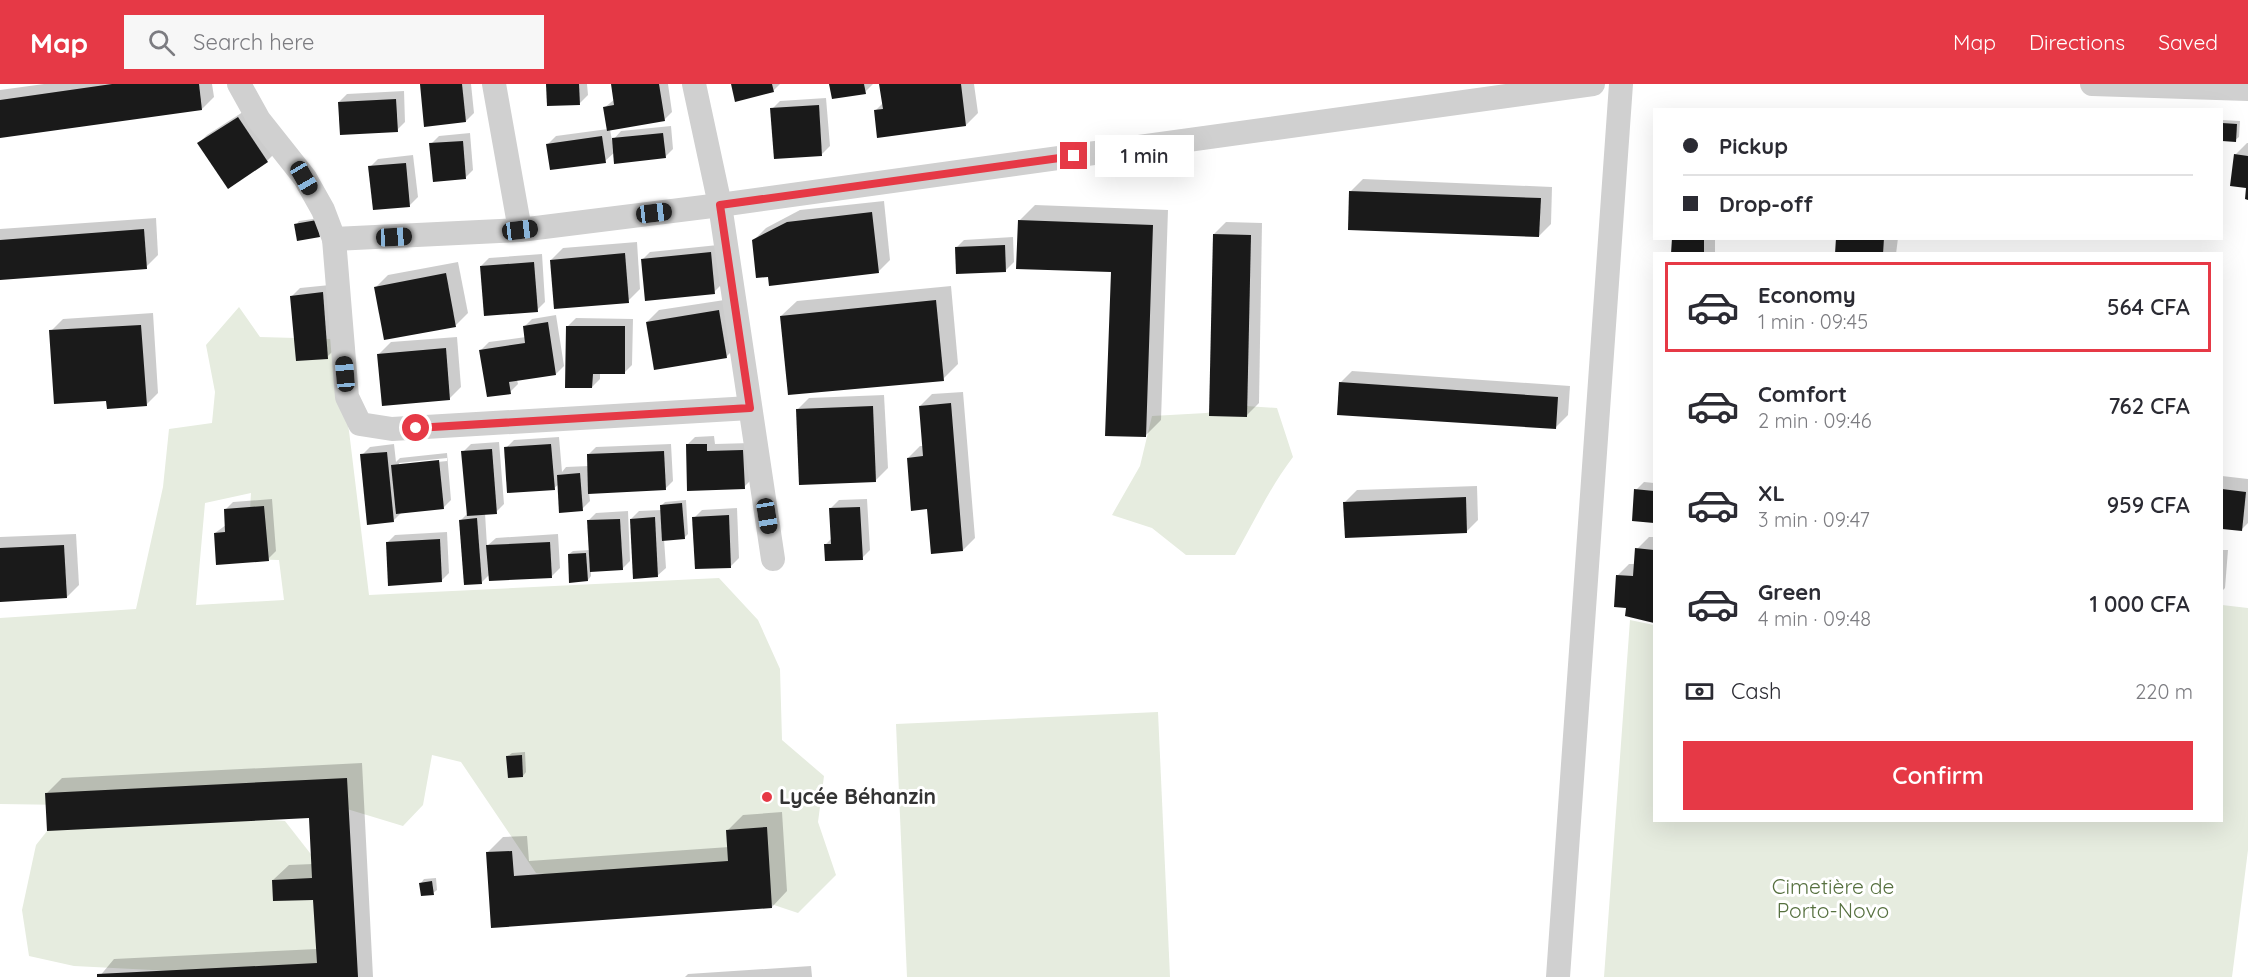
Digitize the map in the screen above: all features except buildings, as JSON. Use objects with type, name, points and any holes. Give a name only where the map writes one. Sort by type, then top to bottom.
[{"type":"street","points":[[239,84],[260,120],[304,178],[323,210],[334,239],[347,397],[360,424],[392,429],[750,408]]},
{"type":"street","points":[[494,84],[520,230]]},
{"type":"street","points":[[694,84],[720,205],[774,559]]},
{"type":"street","points":[[334,239],[520,230],[720,205],[1593,84]]},
{"type":"street","points":[[1557,977],[1621,84]]},
{"type":"street","points":[[2092,84],[2248,89]]},
{"type":"green space","points":[[239,307],[260,337],[332,339],[349,431],[369,595],[719,578],[758,620],[780,669],[782,740],[824,776],[818,822],[836,875],[798,913],[759,900],[536,873],[461,762],[432,755],[423,805],[403,826],[347,809],[0,804],[0,618],[136,609],[163,487],[169,429],[212,423],[215,392],[206,345]],"holes":[[[251,493],[247,559],[279,560],[284,600],[196,605],[205,503]]]},
{"type":"green space","points":[[1246,406],[1277,408],[1293,457],[1270,492],[1235,555],[1186,555],[1152,528],[1112,515],[1140,466],[1152,416],[1206,413]]},
{"type":"green space","name":"Cimetière de Porto-Novo","points":[[2223,605],[2248,608],[2248,850],[2232,977],[1604,977],[1630,620],[1653,625],[1653,822],[2223,822]]},
{"type":"green space","points":[[1158,712],[1170,977],[907,977],[896,724]]},
{"type":"green space","points":[[63,811],[187,814],[285,821],[317,862],[318,963],[289,977],[74,966],[29,956],[22,910],[36,845]]},
{"type":"place","name":"Lycée Béhanzin","points":[[767,797]]},
{"type":"route","points":[[416,428],[750,408],[720,205],[1074,156]]}]
